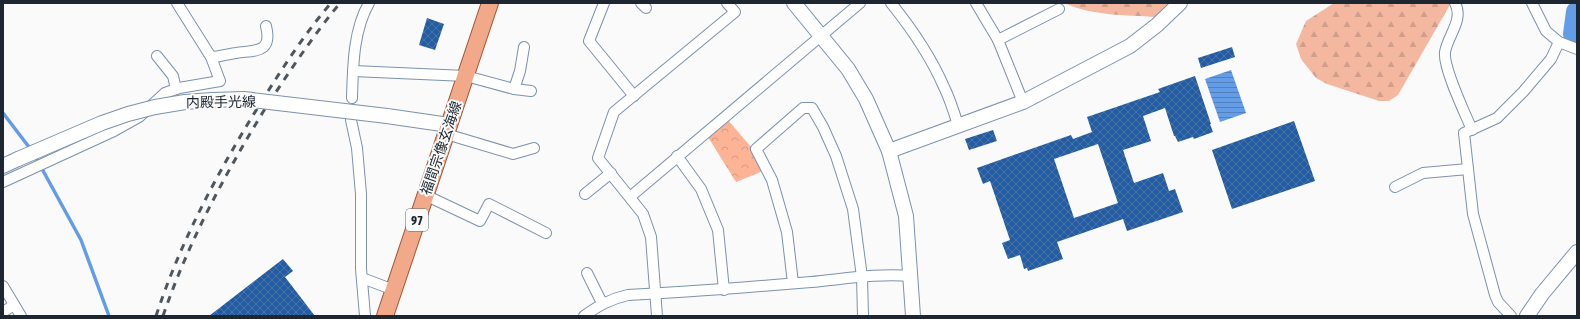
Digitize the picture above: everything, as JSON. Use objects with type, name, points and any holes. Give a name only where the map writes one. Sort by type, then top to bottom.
[{"type":"main road","name":"福間宗像玄海線","points":[[385,316],[490,3]]},
{"type":"street","points":[[3,182],[114,131],[139,117],[165,93],[176,89],[220,81],[211,57],[178,3]]},
{"type":"street","points":[[352,98],[353,71],[359,26],[369,3]]},
{"type":"street","points":[[604,3],[589,41],[634,96]]},
{"type":"street","points":[[657,316],[651,237],[643,214],[598,158],[614,112],[735,12],[727,3]]},
{"type":"street","points":[[794,3],[848,69],[866,99],[889,151],[906,216],[912,276],[913,316]]},
{"type":"street","points":[[630,197],[860,3]]},
{"type":"street","points":[[891,3],[905,20],[928,56],[945,87],[958,125]]},
{"type":"street","points":[[976,3],[998,40],[1023,102]]},
{"type":"street","points":[[889,151],[1023,102],[1130,46],[1157,25],[1180,3]]},
{"type":"street","points":[[1455,3],[1458,8],[1458,16],[1445,51],[1445,63],[1472,130]]},
{"type":"street","points":[[1532,3],[1546,31],[1559,42],[1577,49]]},
{"type":"street","points":[[998,40],[1059,9]]},
{"type":"street","points":[[211,57],[255,52],[262,48],[266,42],[266,26]]},
{"type":"street","points":[[1511,316],[1498,302],[1495,294],[1473,214],[1464,133],[1497,118],[1523,92],[1551,59],[1559,42]]},
{"type":"street","points":[[514,89],[520,71],[524,47]]},
{"type":"street","points":[[157,56],[174,76],[176,89]]},
{"type":"street","points":[[353,71],[466,76],[514,89],[531,91]]},
{"type":"street","name":"内殿手光線","points":[[3,166],[102,122],[155,107],[185,102],[244,99],[388,116],[448,129]]},
{"type":"street","points":[[792,283],[788,232],[772,180],[756,149],[803,108],[812,108],[823,127],[836,156],[853,209],[862,278],[863,316]]},
{"type":"street","points":[[351,120],[356,148],[361,194],[362,278],[365,316]]},
{"type":"street","points":[[448,129],[513,154],[534,148]]},
{"type":"street","points":[[677,156],[701,189],[718,230],[724,290]]},
{"type":"street","points":[[1395,187],[1423,173],[1468,169]]},
{"type":"street","points":[[585,194],[611,173]]},
{"type":"street","points":[[425,195],[480,221],[489,204],[546,233]]},
{"type":"street","points":[[1527,316],[1542,294],[1577,252]]},
{"type":"street","points":[[587,273],[602,303]]},
{"type":"street","points":[[585,316],[602,303],[614,298],[628,295],[724,290],[792,283],[900,275],[912,276]]},
{"type":"street","points":[[362,278],[394,290]]},
{"type":"street","points":[[3,286],[22,316]]},
{"type":"street","points":[[3,312],[14,305]]},
{"type":"green space","points":[[1064,3],[1169,3],[1156,17],[1098,13]]},
{"type":"green space","points":[[1334,3],[1451,3],[1398,95],[1389,101],[1379,101],[1327,84],[1316,78],[1301,59],[1296,44],[1306,21]]},
{"type":"green space","points":[[728,120],[751,147],[763,171],[736,182],[708,137]]},
{"type":"water","points":[[1231,70],[1246,113],[1220,122],[1205,79]]},
{"type":"building","points":[[427,18],[444,24],[435,50],[419,45]]},
{"type":"building","points":[[1232,47],[1235,57],[1201,68],[1198,58]]},
{"type":"building","points":[[1195,76],[1213,132],[1194,139],[1193,137],[1178,142],[1174,136],[1165,108],[1143,116],[1151,141],[1123,150],[1134,183],[1163,173],[1169,191],[1175,189],[1183,212],[1127,231],[1123,219],[1057,242],[1063,259],[1028,271],[1027,268],[1024,269],[1020,255],[1008,259],[1002,243],[1010,240],[990,181],[983,184],[977,168],[1071,135],[1073,139],[1092,132],[1087,117],[1160,92],[1158,89]],"holes":[[[1098,144],[1118,203],[1074,218],[1054,159]]]},
{"type":"building","points":[[1294,121],[1315,181],[1232,209],[1212,150]]},
{"type":"building","points":[[993,130],[997,141],[969,150],[965,139]]},
{"type":"building","points":[[283,259],[293,271],[285,277],[315,316],[209,316]]},
{"type":"waterway","points":[[1574,34],[1577,12]]},
{"type":"waterway","points":[[3,113],[32,151]]},
{"type":"waterway","points":[[35,156],[81,240],[109,316]]},
{"type":"railway","points":[[156,316],[186,239],[224,165],[252,117],[299,44],[331,3]]},
{"type":"railway","points":[[163,316],[195,237],[234,161],[263,112],[291,70],[340,3]]}]
